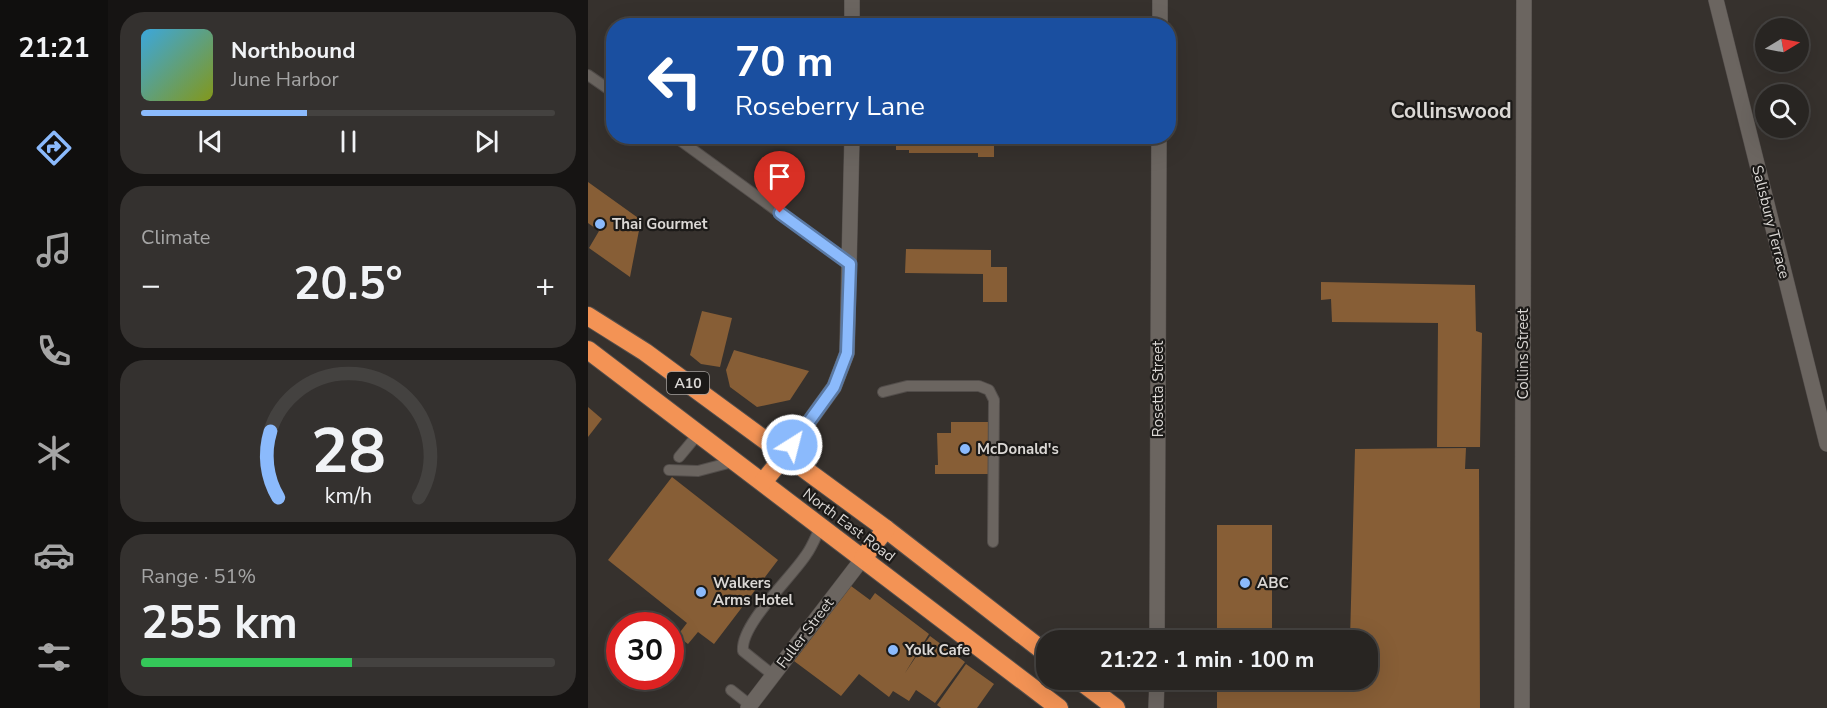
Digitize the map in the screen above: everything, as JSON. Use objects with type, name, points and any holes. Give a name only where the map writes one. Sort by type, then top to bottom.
[{"type":"highway","name":"North East Road","points":[[588,316],[645,352],[886,529],[1036,645]]},
{"type":"highway","name":"North East Road","points":[[588,351],[1059,708]]},
{"type":"highway","points":[[763,482],[785,455]]},
{"type":"highway","points":[[863,558],[886,529]]},
{"type":"highway","points":[[1092,690],[1116,708]]},
{"type":"street","points":[[852,0],[852,18]]},
{"type":"street","points":[[1160,0],[1160,18]]},
{"type":"street","name":"Collins Street","points":[[1522,708],[1524,0]]},
{"type":"street","name":"Salisbury Terrace","points":[[1716,0],[1827,444]]},
{"type":"street","points":[[785,455],[834,387],[847,353],[852,144]]},
{"type":"street","name":"Rosetta Street","points":[[1157,630],[1159,144]]},
{"type":"street","name":"Fuller Street","points":[[749,706],[863,558]]},
{"type":"street","points":[[1156,708],[1157,690]]},
{"type":"lane","points":[[588,75],[606,87]]},
{"type":"lane","points":[[685,144],[850,264]]},
{"type":"lane","points":[[883,392],[907,386],[979,386],[989,390],[994,400],[993,542]]},
{"type":"lane","points":[[679,457],[699,433]]},
{"type":"lane","points":[[669,470],[698,471],[736,461]]},
{"type":"lane","points":[[773,675],[743,651],[742,643],[751,626],[807,554],[821,526]]},
{"type":"lane","points":[[731,690],[749,706]]},
{"type":"building","points":[[896,144],[994,144],[994,157],[978,157],[978,153],[909,153],[909,150],[896,150]]},
{"type":"building","points":[[588,182],[641,220],[630,277],[589,248],[599,231],[588,223]]},
{"type":"building","points":[[906,249],[991,250],[991,267],[1007,267],[1007,302],[983,302],[983,274],[905,273]]},
{"type":"building","points":[[1321,282],[1475,285],[1476,331],[1482,333],[1480,447],[1437,447],[1438,323],[1332,322],[1331,299],[1321,300]]},
{"type":"building","points":[[702,311],[732,318],[720,367],[701,364],[690,355]]},
{"type":"building","points":[[734,350],[809,371],[790,400],[757,407],[730,387],[726,370]]},
{"type":"building","points":[[588,407],[602,419],[588,437]]},
{"type":"building","name":"McDonald's","points":[[951,422],[992,422],[992,474],[935,474],[935,465],[938,465],[937,433],[951,433]]},
{"type":"building","points":[[1466,448],[1465,469],[1479,469],[1480,708],[1217,708],[1217,690],[1378,690],[1378,630],[1350,630],[1355,449]]},
{"type":"building","name":"Walkers Arms Hotel","points":[[672,477],[778,560],[714,644],[698,632],[688,644],[684,641],[684,627],[687,623],[684,621],[684,612],[673,612],[608,560]]},
{"type":"building","name":"ABC","points":[[1217,525],[1272,525],[1272,630],[1217,630]]},
{"type":"building","points":[[851,586],[870,600],[875,593],[929,634],[905,673],[930,636],[965,662],[935,703],[916,690],[909,701],[893,691],[889,697],[859,674],[841,696],[794,661]]},
{"type":"building","points":[[966,664],[994,684],[977,708],[941,708],[937,705]]},
{"type":"place","name":"Thai Gourmet","points":[[600,224]]},
{"type":"place","name":"McDonald's","points":[[965,449]]},
{"type":"place","name":"ABC","points":[[1245,583]]},
{"type":"place","name":"Walkers Arms Hotel","points":[[701,592]]},
{"type":"place","name":"Yolk Cafe","points":[[893,650]]},
{"type":"district","name":"Collinswood","points":[[1451,111]]},
{"type":"route","points":[[780,213],[850,264],[847,353],[834,387],[792,445]]}]
